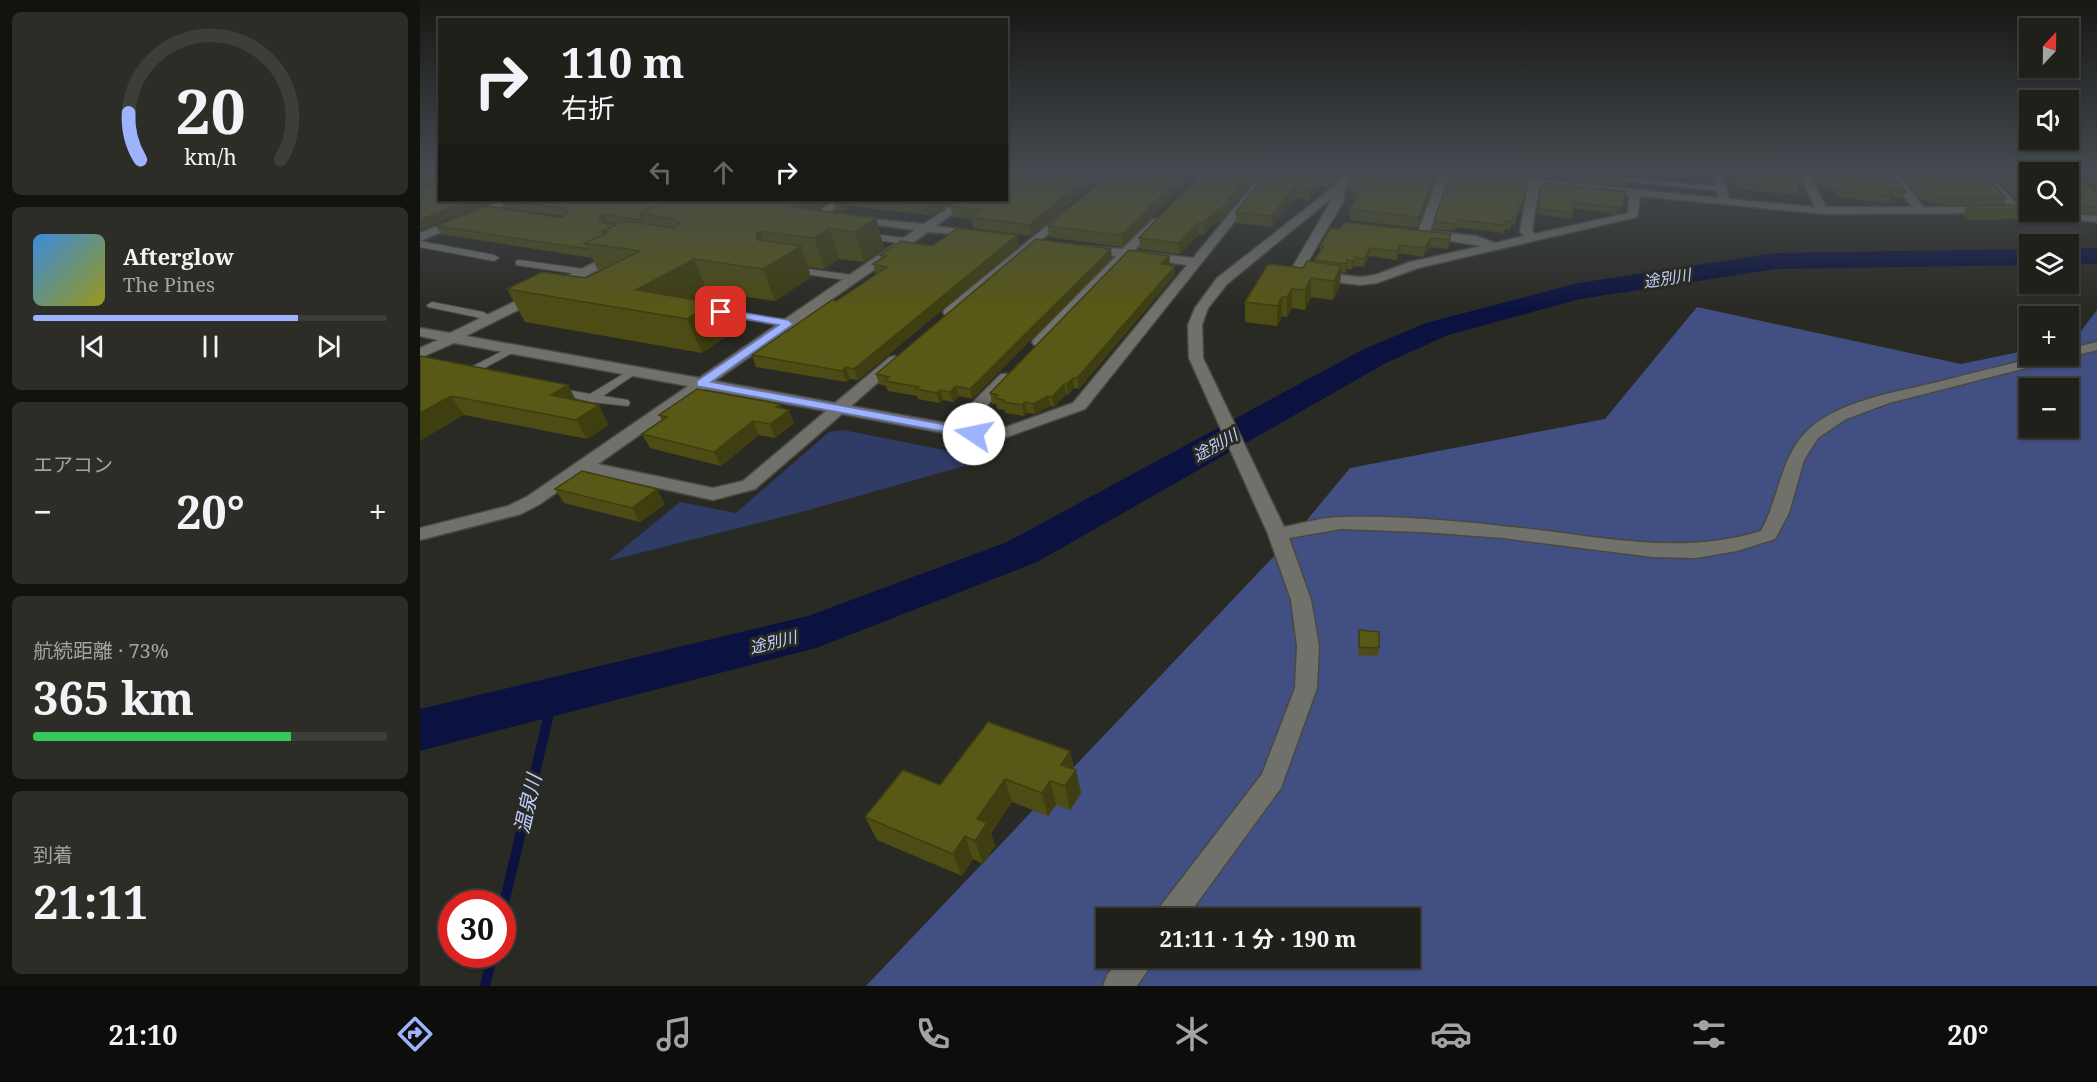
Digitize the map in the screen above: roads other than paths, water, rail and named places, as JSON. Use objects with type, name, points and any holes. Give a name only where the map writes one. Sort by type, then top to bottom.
[{"type":"street","points":[[420,237],[465,218]]},
{"type":"street","points":[[850,218],[985,235]]},
{"type":"street","points":[[420,534],[514,510],[534,500],[940,218]]},
{"type":"street","points":[[944,317],[1026,240],[1057,218]]},
{"type":"street","points":[[1028,354],[1160,218]]},
{"type":"street","points":[[420,332],[993,437],[1079,406],[1231,218]]},
{"type":"street","points":[[1176,908],[1272,780],[1306,688],[1308,646],[1301,600],[1278,534],[1196,358],[1192,336],[1199,312],[1222,281],[1300,218]]},
{"type":"street","points":[[1333,218],[1295,273],[1360,281],[1369,280],[1414,265],[1621,218]]},
{"type":"street","points":[[1424,218],[1417,233],[1476,240],[1498,247]]},
{"type":"street","points":[[1528,218],[1526,232],[1534,239]]},
{"type":"street","points":[[1026,240],[1055,244]]},
{"type":"street","points":[[1079,247],[1194,262]]},
{"type":"street","points":[[420,354],[625,251]]},
{"type":"street","points":[[2079,350],[2097,346]]},
{"type":"street","points":[[584,466],[713,494],[748,485],[909,348]]},
{"type":"street","points":[[1278,534],[1341,523],[1503,532],[1653,550],[1696,551],[1737,545],[1768,535],[1780,513],[1796,460],[1812,435],[1840,416],[1883,400],[2020,366]]},
{"type":"street","points":[[955,430],[1012,371]]},
{"type":"street","points":[[1118,986],[1132,968]]},
{"type":"lane","points":[[853,234],[906,241]]},
{"type":"lane","points":[[420,244],[494,258]]},
{"type":"lane","points":[[519,262],[584,272]]},
{"type":"lane","points":[[784,268],[853,279]]},
{"type":"lane","points":[[556,286],[577,290]]},
{"type":"lane","points":[[432,305],[479,314],[491,319]]},
{"type":"lane","points":[[699,309],[788,324]]},
{"type":"lane","points":[[489,378],[461,372],[512,349]]},
{"type":"lane","points":[[592,398],[633,371]]},
{"type":"lane","points":[[546,389],[624,403]]},
{"type":"waterway","name":"途別川","points":[[2079,256],[2097,256]]},
{"type":"waterway","name":"途別川","points":[[420,730],[816,631],[1022,552],[1375,356],[1437,329],[1578,291],[1776,261],[2019,257]]},
{"type":"waterway","name":"温泉川","points":[[507,890],[553,697]]},
{"type":"waterway","name":"温泉川","points":[[485,986],[490,968]]}]
